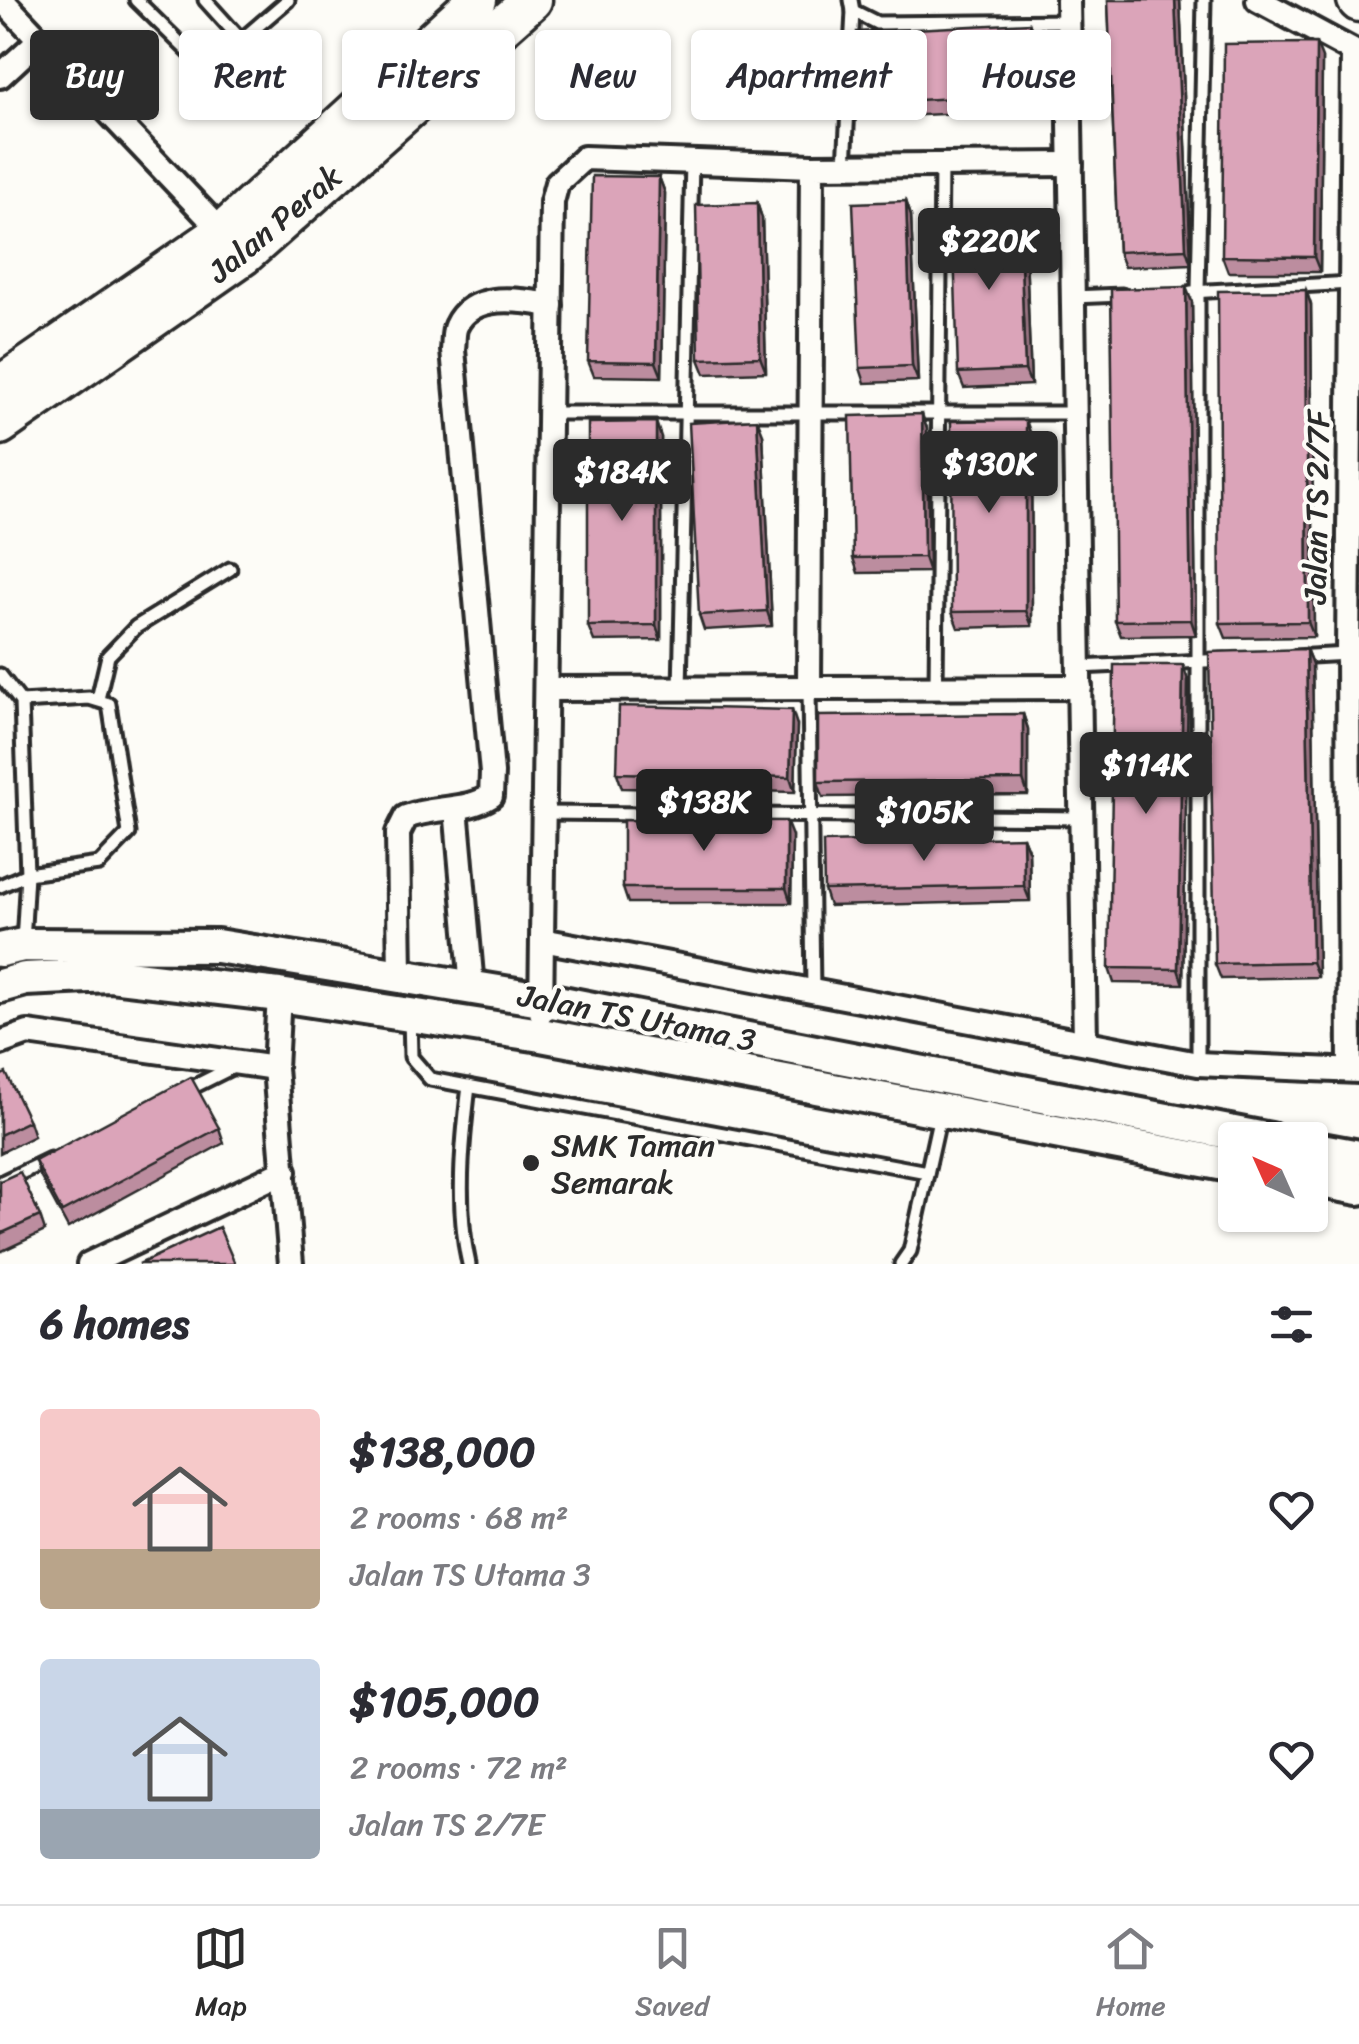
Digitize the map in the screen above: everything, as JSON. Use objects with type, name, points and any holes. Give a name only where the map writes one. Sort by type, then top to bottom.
[{"type":"main road","name":"Jalan Perak","points":[[0,386],[233,244],[478,0]]},
{"type":"main road","name":"Jalan Perak","points":[[0,425],[233,244],[532,0]]},
{"type":"street","points":[[2,0],[30,30]]},
{"type":"street","name":"Jalan TS 2/7F","points":[[1258,0],[1353,51],[1348,654],[1354,1071]]},
{"type":"street","points":[[1068,11],[1085,1042]]},
{"type":"street","points":[[0,76],[30,49]]},
{"type":"street","points":[[116,120],[233,244]]},
{"type":"street","points":[[541,1035],[552,202],[557,183],[584,158],[812,166],[1072,164]]},
{"type":"street","points":[[809,688],[812,166]]},
{"type":"street","points":[[400,976],[398,833],[406,817],[478,804],[491,796],[453,350],[456,326],[474,308],[507,298],[551,305]]},
{"type":"street","points":[[546,690],[936,688],[1080,677]]},
{"type":"street","points":[[456,808],[472,988]]},
{"type":"street","points":[[542,940],[1198,1064],[1354,1071]]},
{"type":"street","name":"Jalan TS Utama 3","points":[[11,948],[217,946],[542,999],[1218,1130]]},
{"type":"street","name":"Jalan TS Utama 3","points":[[0,986],[25,979],[110,975],[279,995],[541,1035],[1218,1163]]},
{"type":"street","points":[[279,995],[275,1068],[290,1264]]},
{"type":"street","points":[[0,1043],[28,1033],[275,1068]]},
{"type":"street","points":[[1328,1151],[1359,1157]]},
{"type":"street","points":[[89,1264],[285,1170]]},
{"type":"street","points":[[1328,1182],[1359,1188]]},
{"type":"lane","points":[[136,0],[179,42]]},
{"type":"lane","points":[[204,0],[232,30]]},
{"type":"lane","points":[[254,30],[288,0]]},
{"type":"lane","points":[[1198,1064],[1198,291],[1204,0]]},
{"type":"lane","points":[[852,6],[878,23],[1068,11]]},
{"type":"lane","points":[[845,166],[852,6]]},
{"type":"lane","points":[[680,689],[692,161]]},
{"type":"lane","points":[[936,688],[940,164]]},
{"type":"lane","points":[[1180,292],[1351,283]]},
{"type":"lane","points":[[1074,298],[1145,294]]},
{"type":"lane","points":[[550,413],[1076,413]]},
{"type":"lane","points":[[98,699],[108,656],[136,627],[230,569]]},
{"type":"lane","points":[[1273,658],[1348,654]]},
{"type":"lane","points":[[1080,677],[1236,660]]},
{"type":"lane","points":[[0,674],[21,702],[27,874],[11,948]]},
{"type":"lane","points":[[809,688],[813,991]]},
{"type":"lane","points":[[0,886],[27,874],[98,864],[128,832],[109,704],[98,699],[21,702]]},
{"type":"lane","points":[[544,813],[1082,818]]},
{"type":"lane","points":[[410,1015],[411,1058],[430,1079],[928,1172]]},
{"type":"lane","points":[[170,1099],[238,1065]]},
{"type":"lane","points":[[469,1086],[463,1136],[462,1203],[469,1264]]},
{"type":"lane","points":[[900,1264],[910,1251],[941,1112]]},
{"type":"lane","points":[[0,1184],[68,1150]]},
{"type":"building","points":[[1108,0],[1175,0],[1186,249],[1118,252]]},
{"type":"building","points":[[1029,23],[1029,30],[947,30],[947,98],[927,99],[927,30],[895,30]]},
{"type":"building","points":[[1316,43],[1314,257],[1222,256],[1224,44]]},
{"type":"building","points":[[592,176],[659,177],[656,362],[588,361]]},
{"type":"building","points":[[906,201],[912,366],[860,368],[853,203]]},
{"type":"building","points":[[757,203],[760,357],[699,359],[696,205]]},
{"type":"building","points":[[1019,212],[1025,370],[958,373],[953,215]]},
{"type":"building","points":[[1186,287],[1191,620],[1115,621],[1111,289]]},
{"type":"building","points":[[1306,290],[1308,622],[1220,623],[1218,291]]},
{"type":"building","points":[[922,414],[924,557],[853,558],[850,416]]},
{"type":"building","points":[[757,419],[767,611],[699,615],[689,423]]},
{"type":"building","points":[[1026,420],[1026,611],[952,612],[951,421]]},
{"type":"building","points":[[656,422],[656,625],[588,626],[588,423]]},
{"type":"building","points":[[1306,649],[1312,962],[1215,964],[1209,652]]},
{"type":"building","points":[[1114,665],[1183,665],[1178,969],[1109,968]]},
{"type":"building","points":[[619,706],[792,710],[790,777],[617,773]]},
{"type":"building","points":[[1023,714],[1023,780],[818,782],[818,716]]},
{"type":"building","points":[[623,820],[786,821],[786,888],[623,888]]},
{"type":"building","points":[[1023,837],[1024,886],[824,890],[823,842]]},
{"type":"building","points":[[6,1073],[29,1121],[0,1135],[0,1076]]},
{"type":"building","points":[[191,1077],[219,1128],[62,1212],[35,1161]]},
{"type":"building","points":[[20,1172],[40,1216],[0,1234],[0,1181]]},
{"type":"building","points":[[219,1227],[235,1264],[139,1264]]},
{"type":"place","name":"SMK Taman Semarak","points":[[531,1163]]}]
